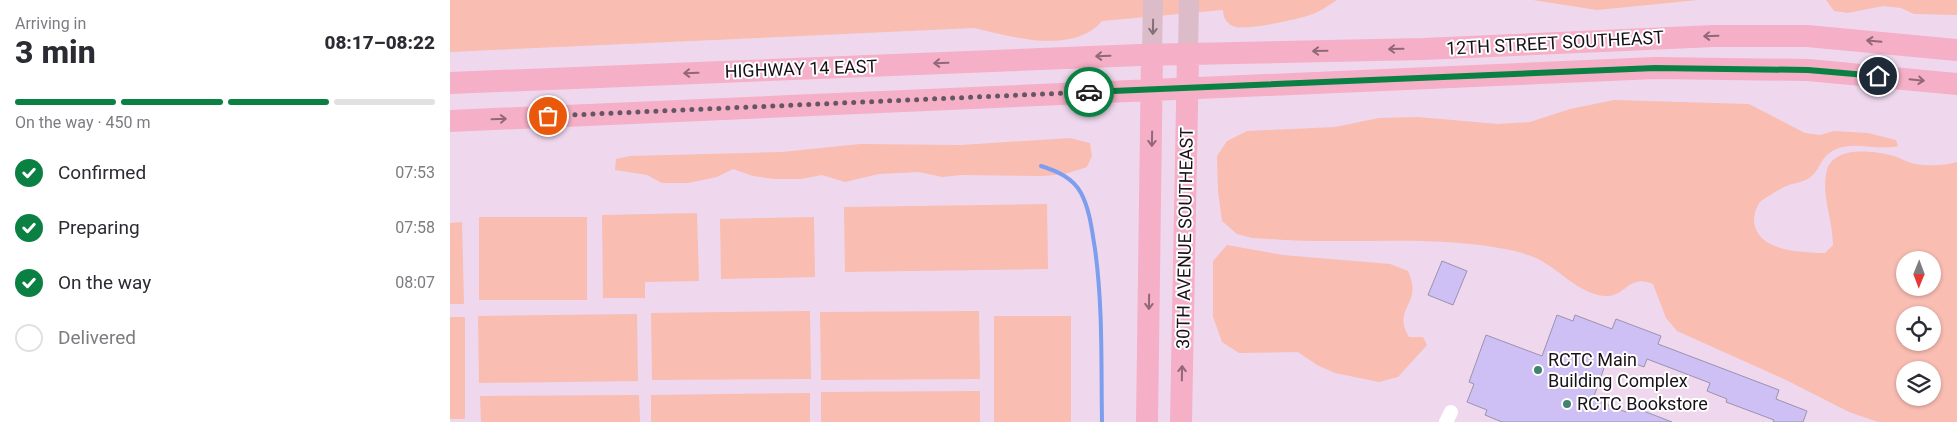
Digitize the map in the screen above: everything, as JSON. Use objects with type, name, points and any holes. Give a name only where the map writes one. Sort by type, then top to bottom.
[{"type":"main road","name":"12TH STREET SOUTHEAST","points":[[1152,54],[1423,49],[1766,36],[1847,38],[1957,50]]},
{"type":"main road","name":"HIGHWAY 14 EAST","points":[[450,83],[1152,54]]},
{"type":"main road","name":"30TH AVENUE SOUTHEAST","points":[[1147,422],[1152,54]]},
{"type":"main road","name":"30TH AVENUE SOUTHEAST","points":[[1181,422],[1188,54]]},
{"type":"main road","name":"12TH STREET SOUTHEAST","points":[[1152,90],[1655,68],[1808,70],[1957,84]]},
{"type":"main road","name":"HIGHWAY 14 EAST","points":[[450,121],[1152,90]]},
{"type":"street","points":[[1152,54],[1153,0]]},
{"type":"street","points":[[1188,54],[1189,0]]},
{"type":"shaded area","points":[[450,0],[1337,0],[1313,14],[1262,26],[1242,28],[1230,25],[1226,21],[1223,10],[1102,21],[1090,31],[1075,38],[1059,41],[1023,39],[975,28],[450,52]]},
{"type":"shaded area","points":[[1533,0],[1698,0],[1597,10]]},
{"type":"shaded area","points":[[1826,0],[1957,0],[1957,15],[1914,14],[1901,8],[1883,6],[1848,13],[1834,11]]},
{"type":"shaded area","points":[[1614,100],[1749,104],[1805,133],[1820,135],[1834,131],[1868,133],[1896,140],[1898,146],[1849,146],[1834,150],[1825,157],[1809,178],[1784,187],[1761,201],[1754,216],[1757,232],[1772,245],[1793,251],[1825,253],[1833,245],[1825,183],[1829,165],[1835,158],[1844,154],[1864,151],[1897,157],[1920,165],[1942,165],[1957,162],[1957,422],[1878,422],[1849,412],[1786,380],[1677,331],[1666,318],[1653,284],[1644,281],[1631,284],[1615,295],[1598,295],[1582,289],[1540,260],[1515,251],[1490,246],[1414,241],[1305,241],[1252,238],[1237,234],[1222,221],[1218,191],[1217,156],[1227,141],[1247,131],[1335,127],[1379,118],[1418,117],[1498,124],[1530,122],[1570,109]]},
{"type":"shaded area","points":[[1070,138],[1090,143],[1092,156],[1087,167],[1065,174],[1042,176],[961,175],[942,177],[919,172],[879,174],[845,182],[822,175],[801,179],[774,179],[753,176],[733,169],[717,177],[688,183],[662,183],[647,175],[615,170],[616,159],[630,156],[782,152],[860,144],[961,145]]},
{"type":"shaded area","points":[[1047,204],[1048,269],[845,272],[844,207]]},
{"type":"shaded area","points":[[697,213],[699,281],[645,282],[645,298],[603,298],[602,215]]},
{"type":"shaded area","points":[[479,217],[587,217],[587,300],[479,300]]},
{"type":"shaded area","points":[[814,217],[815,277],[721,279],[720,219]]},
{"type":"shaded area","points":[[462,222],[464,304],[450,304],[450,223]]},
{"type":"shaded area","points":[[1227,245],[1283,255],[1390,264],[1408,271],[1412,283],[1412,292],[1405,312],[1404,327],[1409,337],[1423,337],[1427,345],[1398,377],[1379,382],[1335,373],[1317,365],[1298,352],[1239,353],[1222,342],[1213,317],[1213,261]]},
{"type":"shaded area","points":[[810,311],[811,379],[652,380],[651,313]]},
{"type":"shaded area","points":[[979,311],[980,379],[821,380],[820,312]]},
{"type":"shaded area","points":[[637,314],[638,381],[479,383],[478,316]]},
{"type":"shaded area","points":[[994,316],[1071,316],[1071,422],[994,422]]},
{"type":"shaded area","points":[[450,317],[465,317],[465,419],[450,419]]},
{"type":"shaded area","points":[[980,391],[980,422],[821,422],[821,392]]},
{"type":"shaded area","points":[[810,393],[810,422],[651,422],[651,395]]},
{"type":"shaded area","points":[[639,395],[640,422],[481,422],[480,396]]},
{"type":"building","points":[[1442,261],[1467,271],[1453,305],[1428,295]]},
{"type":"building","name":"RCTC Main Building Complex","points":[[1557,315],[1573,321],[1575,315],[1612,329],[1616,319],[1661,336],[1658,344],[1779,390],[1776,399],[1807,411],[1803,422],[1773,422],[1774,420],[1726,402],[1727,399],[1707,391],[1710,383],[1647,359],[1644,367],[1609,354],[1593,399],[1626,412],[1628,405],[1672,422],[1502,422],[1485,415],[1487,410],[1467,402],[1474,384],[1469,382],[1486,335],[1542,356]]},
{"type":"waterway","points":[[1041,166],[1059,173],[1074,183],[1081,193],[1089,213],[1098,271],[1102,422]]},
{"type":"way so far","points":[[548,116],[1089,92]]},
{"type":"place","name":"RCTC Main Building Complex","points":[[1538,370]]},
{"type":"place","name":"RCTC Bookstore","points":[[1567,404]]},
{"type":"route","points":[[1089,92],[1198,89],[1655,68],[1808,70],[1878,76]]}]
